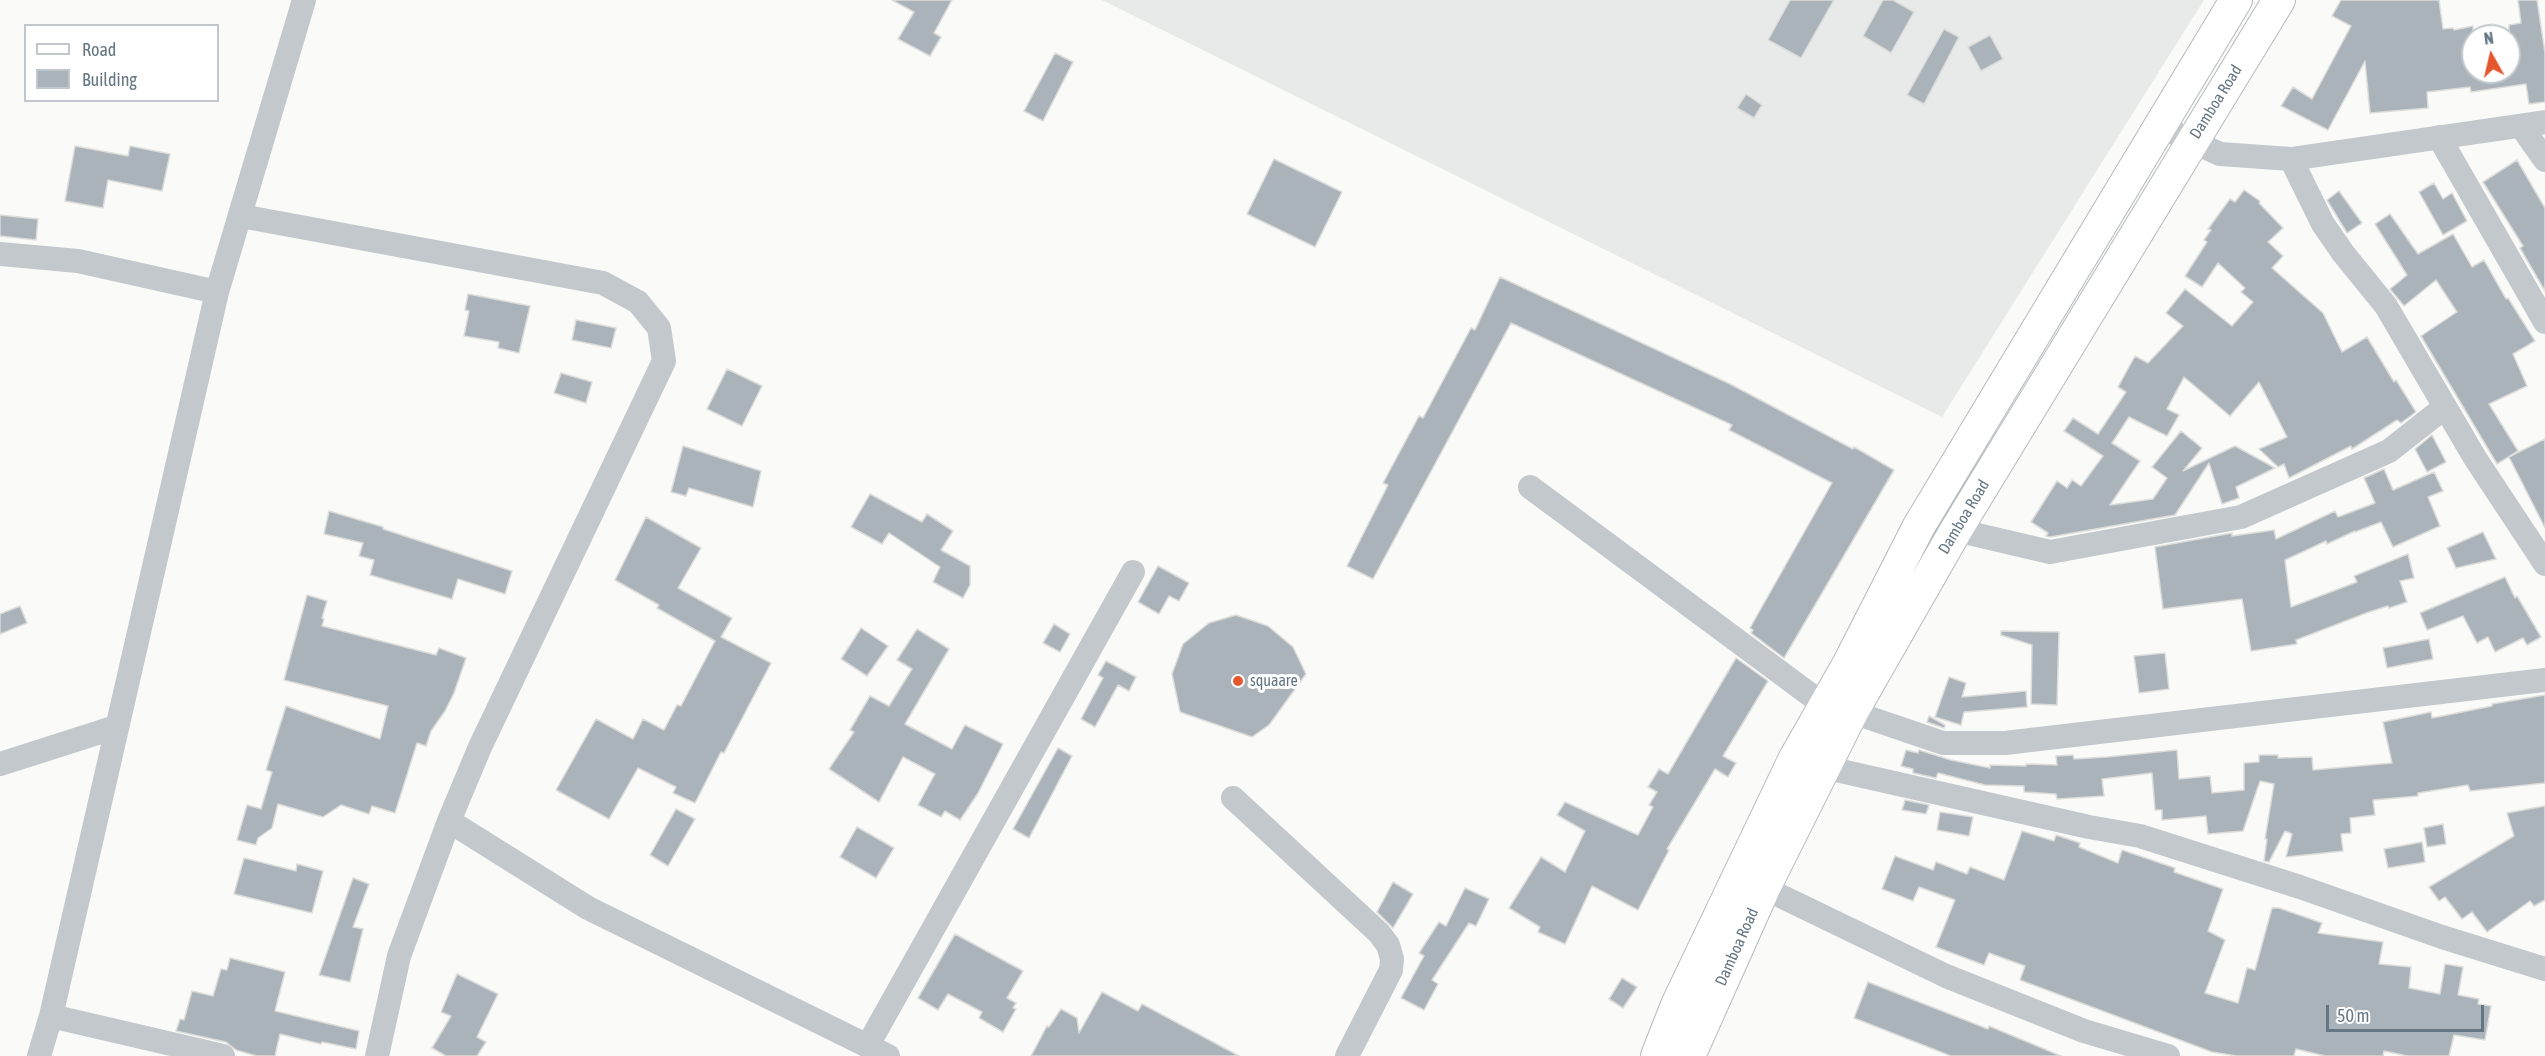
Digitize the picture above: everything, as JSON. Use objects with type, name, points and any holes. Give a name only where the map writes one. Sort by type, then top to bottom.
[{"type":"main road","name":"Damboa Road","points":[[1689,1056],[1764,888],[1823,767],[1848,665],[1919,526],[2236,0]]},
{"type":"main road","name":"Damboa Road","points":[[1657,1056],[1677,1005],[1794,760],[1838,709],[1956,530],[2279,0]]},
{"type":"street","points":[[39,1056],[51,1016],[217,292],[304,0]]},
{"type":"street","points":[[2159,126],[2220,154],[2291,159],[2545,122]]},
{"type":"street","points":[[2521,126],[2545,160]]},
{"type":"street","points":[[2439,137],[2545,322]]},
{"type":"street","points":[[2291,159],[2323,224],[2343,253],[2386,306],[2475,459],[2545,564]]},
{"type":"street","points":[[241,216],[603,283],[638,302],[659,328],[664,361],[480,747],[449,821],[399,956],[377,1056]]},
{"type":"street","points":[[0,254],[78,261],[217,292]]},
{"type":"street","points":[[1956,530],[2050,552],[2241,517],[2389,451],[2445,406]]},
{"type":"street","points":[[1530,487],[1838,709],[1943,743],[2005,743],[2545,680]]},
{"type":"street","points":[[449,821],[588,908],[878,1051],[1133,572]]},
{"type":"street","points":[[0,764],[116,727]]},
{"type":"street","points":[[1823,767],[2089,827],[2140,836],[2543,967]]},
{"type":"street","points":[[1233,798],[1379,933],[1388,945],[1392,959],[1391,970],[1347,1056]]},
{"type":"street","points":[[1764,888],[1946,975],[2084,1031],[2168,1056]]},
{"type":"street","points":[[51,1016],[223,1056]]},
{"type":"shaded area","points":[[1102,0],[2204,0],[1942,417]]},
{"type":"building","points":[[892,0],[952,0],[934,33],[941,37],[930,56],[898,39],[914,12]]},
{"type":"building","points":[[1790,0],[1834,0],[1801,58],[1768,40]]},
{"type":"building","points":[[1883,0],[1893,0],[1914,12],[1891,53],[1863,36]]},
{"type":"building","points":[[2341,0],[2439,0],[2443,29],[2461,29],[2461,84],[2521,84],[2521,24],[2515,24],[2521,23],[2518,0],[2537,0],[2545,53],[2545,102],[2529,104],[2526,84],[2471,92],[2470,87],[2427,92],[2428,108],[2370,113],[2365,61],[2328,130],[2281,106],[2293,87],[2312,99],[2351,26],[2332,16]]},
{"type":"building","points":[[1944,29],[1959,37],[1924,104],[1907,95]]},
{"type":"building","points":[[1990,35],[2003,59],[1981,71],[1968,47]]},
{"type":"building","points":[[1055,53],[1073,62],[1043,121],[1024,111]]},
{"type":"building","points":[[1746,94],[1762,105],[1754,118],[1737,108]]},
{"type":"building","points":[[75,146],[128,156],[130,146],[170,154],[162,191],[108,180],[103,208],[65,201]]},
{"type":"building","points":[[1274,159],[1342,192],[1315,247],[1247,214]]},
{"type":"building","points":[[2517,160],[2545,208],[2545,291],[2520,248],[2523,246],[2483,182]]},
{"type":"building","points":[[2434,183],[2443,199],[2452,193],[2467,221],[2443,235],[2419,192]]},
{"type":"building","points":[[2244,190],[2260,201],[2259,203],[2283,228],[2268,242],[2283,256],[2272,268],[2323,313],[2342,352],[2367,337],[2394,382],[2396,380],[2416,412],[2401,423],[2397,420],[2352,449],[2351,446],[2289,478],[2284,464],[2278,467],[2259,449],[2287,437],[2259,382],[2230,416],[2184,377],[2167,409],[2179,415],[2167,436],[2129,417],[2112,443],[2140,461],[2110,505],[2153,499],[2167,478],[2152,467],[2181,431],[2202,448],[2183,471],[2235,446],[2275,468],[2236,487],[2239,498],[2222,504],[2209,463],[2175,515],[2046,536],[2048,533],[2031,522],[2057,481],[2067,488],[2072,480],[2081,486],[2103,456],[2064,431],[2073,418],[2098,434],[2126,392],[2118,387],[2135,356],[2148,363],[2183,326],[2166,313],[2185,289],[2232,326],[2253,302],[2241,292],[2245,288],[2218,263],[2202,287],[2185,276],[2207,242],[2204,240],[2211,230],[2208,229],[2230,199],[2235,202]]},
{"type":"building","points":[[2339,191],[2362,223],[2347,233],[2327,200]]},
{"type":"building","points":[[2390,214],[2418,254],[2453,234],[2472,267],[2484,260],[2506,299],[2508,298],[2535,341],[2513,354],[2527,386],[2489,404],[2518,451],[2497,464],[2421,336],[2457,312],[2436,280],[2404,306],[2390,289],[2407,275],[2375,224]]},
{"type":"building","points":[[0,215],[38,219],[36,240],[0,236]]},
{"type":"building","points":[[1500,277],[1730,384],[1894,470],[1784,658],[1751,633],[1753,630],[1750,628],[1832,483],[1729,430],[1732,425],[1511,323],[1373,579],[1347,566],[1388,485],[1383,483],[1419,416],[1423,418],[1471,328],[1475,330]]},
{"type":"building","points":[[468,294],[530,306],[519,353],[498,348],[499,342],[464,336],[469,311],[465,310]]},
{"type":"building","points":[[576,320],[616,328],[611,348],[572,340]]},
{"type":"building","points":[[727,369],[762,386],[742,426],[707,409]]},
{"type":"building","points":[[561,373],[592,382],[586,403],[554,393]]},
{"type":"building","points":[[2432,435],[2446,462],[2427,472],[2415,449]]},
{"type":"building","points":[[2545,439],[2545,528],[2509,457]]},
{"type":"building","points":[[683,446],[761,471],[753,507],[689,488],[686,496],[671,492]]},
{"type":"building","points":[[2384,469],[2393,490],[2434,472],[2443,491],[2428,497],[2440,526],[2393,547],[2381,522],[2327,544],[2326,541],[2285,560],[2291,607],[2357,582],[2354,576],[2408,554],[2414,578],[2400,581],[2407,602],[2369,612],[2296,640],[2297,644],[2251,651],[2242,599],[2163,609],[2155,547],[2232,533],[2232,536],[2274,530],[2276,539],[2335,511],[2338,517],[2375,503],[2364,478]]},
{"type":"building","points":[[870,494],[922,522],[927,514],[953,531],[941,550],[970,566],[970,585],[963,598],[933,582],[940,567],[889,533],[882,544],[851,527]]},
{"type":"building","points":[[329,511],[512,571],[505,594],[458,579],[452,599],[370,575],[374,560],[359,556],[363,543],[324,534]]},
{"type":"building","points":[[646,517],[701,548],[678,588],[732,618],[721,637],[771,663],[695,803],[673,793],[676,787],[638,768],[609,819],[556,790],[596,719],[633,739],[643,719],[664,730],[677,705],[681,706],[715,641],[657,608],[659,605],[615,580]]},
{"type":"building","points":[[2483,532],[2496,559],[2456,568],[2447,548]]},
{"type":"building","points":[[1158,566],[1189,583],[1179,601],[1169,596],[1159,614],[1138,602]]},
{"type":"building","points":[[2505,577],[2515,598],[2517,596],[2541,637],[2527,645],[2523,638],[2495,652],[2488,637],[2477,643],[2463,616],[2427,630],[2420,613]]},
{"type":"building","points":[[307,595],[327,601],[322,626],[436,655],[439,648],[466,658],[454,693],[431,731],[426,746],[417,743],[395,813],[372,806],[369,814],[341,805],[323,817],[278,804],[272,828],[258,838],[256,845],[237,840],[247,805],[261,809],[272,772],[266,770],[286,706],[380,739],[388,706],[284,680]]},
{"type":"building","points":[[20,606],[27,623],[0,634],[0,614]]},
{"type":"building","name":"squaare","points":[[1236,615],[1268,626],[1293,647],[1306,674],[1269,725],[1252,737],[1180,712],[1172,674],[1183,644],[1209,623]]},
{"type":"building","points":[[1054,624],[1070,634],[1060,652],[1043,643]]},
{"type":"building","points":[[861,628],[888,646],[867,676],[841,659]]},
{"type":"building","points":[[917,629],[949,649],[905,724],[952,749],[965,725],[1003,744],[978,793],[960,820],[945,811],[941,817],[918,805],[935,774],[903,757],[879,802],[829,769],[854,732],[850,730],[870,696],[889,706],[912,669],[897,660]]},
{"type":"building","points":[[2001,631],[2059,632],[2057,705],[2031,704],[2032,645],[2001,635]]},
{"type":"building","points":[[2429,639],[2433,659],[2387,668],[2383,648]]},
{"type":"building","points":[[2165,653],[2169,689],[2139,693],[2134,656]]},
{"type":"building","points":[[1736,658],[1768,681],[1723,756],[1736,763],[1728,777],[1715,769],[1667,849],[1669,850],[1638,910],[1592,886],[1565,944],[1538,932],[1540,927],[1509,908],[1541,857],[1565,872],[1585,831],[1557,815],[1565,802],[1638,835],[1653,807],[1649,805],[1657,792],[1648,787],[1659,769],[1668,774]]},
{"type":"building","points":[[1106,661],[1136,677],[1129,691],[1118,685],[1095,727],[1081,719],[1103,678],[1098,675]]},
{"type":"building","points":[[1949,677],[1966,683],[1962,697],[2026,691],[2027,707],[1964,712],[1961,725],[1935,717]]},
{"type":"building","points":[[2545,695],[2545,783],[2470,791],[2468,785],[2418,793],[2418,796],[2373,800],[2375,815],[2350,818],[2351,833],[2341,834],[2343,851],[2286,857],[2292,834],[2285,831],[2269,862],[2264,861],[2267,839],[2265,839],[2274,784],[2260,781],[2243,831],[2208,834],[2206,816],[2162,820],[2162,810],[2155,810],[2152,773],[2102,779],[2104,796],[2057,799],[2056,794],[2024,792],[2024,786],[1985,785],[1938,773],[1936,778],[1913,773],[1913,769],[1901,766],[1906,750],[1918,753],[1919,750],[1951,760],[1990,768],[1990,765],[2057,765],[2056,756],[2073,755],[2074,759],[2177,750],[2179,779],[2210,776],[2212,793],[2244,790],[2244,763],[2259,762],[2259,755],[2278,755],[2278,758],[2312,757],[2313,770],[2392,763],[2383,722],[2431,712],[2432,718]]},
{"type":"building","points":[[1929,716],[1945,725],[1944,728],[1927,722]]},
{"type":"building","points":[[1058,748],[1072,756],[1029,838],[1013,829]]},
{"type":"building","points":[[1905,800],[1929,805],[1926,814],[1902,810]]},
{"type":"building","points":[[2545,806],[2545,900],[2534,906],[2530,901],[2487,932],[2472,912],[2462,919],[2445,897],[2439,901],[2429,887],[2514,836],[2507,813]]},
{"type":"building","points":[[676,809],[695,819],[668,866],[650,855]]},
{"type":"building","points":[[1940,812],[1973,817],[1969,836],[1937,830]]},
{"type":"building","points":[[2443,824],[2446,844],[2427,847],[2424,828]]},
{"type":"building","points":[[857,827],[894,848],[876,878],[840,857]]},
{"type":"building","points":[[2022,831],[2054,841],[2056,835],[2080,843],[2079,847],[2118,863],[2122,850],[2175,868],[2174,872],[2223,889],[2208,931],[2225,940],[2205,993],[2238,1003],[2247,968],[2255,970],[2272,908],[2279,908],[2322,923],[2318,933],[2383,942],[2379,964],[2411,967],[2409,988],[2440,994],[2445,964],[2463,967],[2458,995],[2479,999],[2478,1004],[2491,1006],[2485,1040],[2454,1035],[2449,1056],[2408,1056],[2384,1051],[2383,1056],[2325,1056],[2296,1049],[2294,1056],[2237,1056],[2212,1052],[2020,980],[2025,966],[1989,953],[1984,965],[1936,947],[1955,900],[1919,887],[1913,901],[1882,889],[1895,856],[1933,870],[1936,862],[1967,874],[1970,867],[2004,880]]},
{"type":"building","points":[[2422,842],[2425,862],[2388,868],[2384,849]]},
{"type":"building","points":[[244,858],[296,871],[297,864],[323,871],[312,913],[234,894]]},
{"type":"building","points":[[353,878],[369,884],[353,927],[363,929],[350,982],[319,975]]},
{"type":"building","points":[[1393,882],[1413,894],[1393,928],[1377,912]]},
{"type":"building","points":[[1465,888],[1489,899],[1476,926],[1469,923],[1432,980],[1438,984],[1424,1010],[1401,998],[1424,956],[1419,953],[1439,922],[1446,926]]},
{"type":"building","points":[[955,934],[1023,971],[1007,998],[1016,1003],[1013,1008],[1016,1009],[1003,1032],[979,1018],[982,1012],[948,994],[938,1010],[918,998]]},
{"type":"building","points":[[230,958],[285,972],[275,1011],[359,1031],[356,1049],[322,1042],[321,1044],[280,1034],[275,1056],[257,1056],[236,1050],[226,1042],[176,1031],[180,1019],[184,1020],[192,991],[213,996],[221,969],[227,970]]},
{"type":"building","points":[[457,974],[498,994],[477,1037],[486,1042],[477,1056],[446,1056],[432,1048],[451,1016],[441,1012]]},
{"type":"building","points":[[1622,978],[1637,987],[1623,1008],[1609,999]]},
{"type":"building","points":[[1868,982],[1988,1029],[1989,1026],[2061,1056],[1951,1056],[1854,1018]]},
{"type":"building","points":[[1102,992],[1138,1011],[1142,1004],[1239,1056],[1031,1056],[1047,1026],[1049,1027],[1061,1009],[1077,1018],[1079,1033]]},
{"type":"place","name":"squaare","points":[[1238,681]]}]
